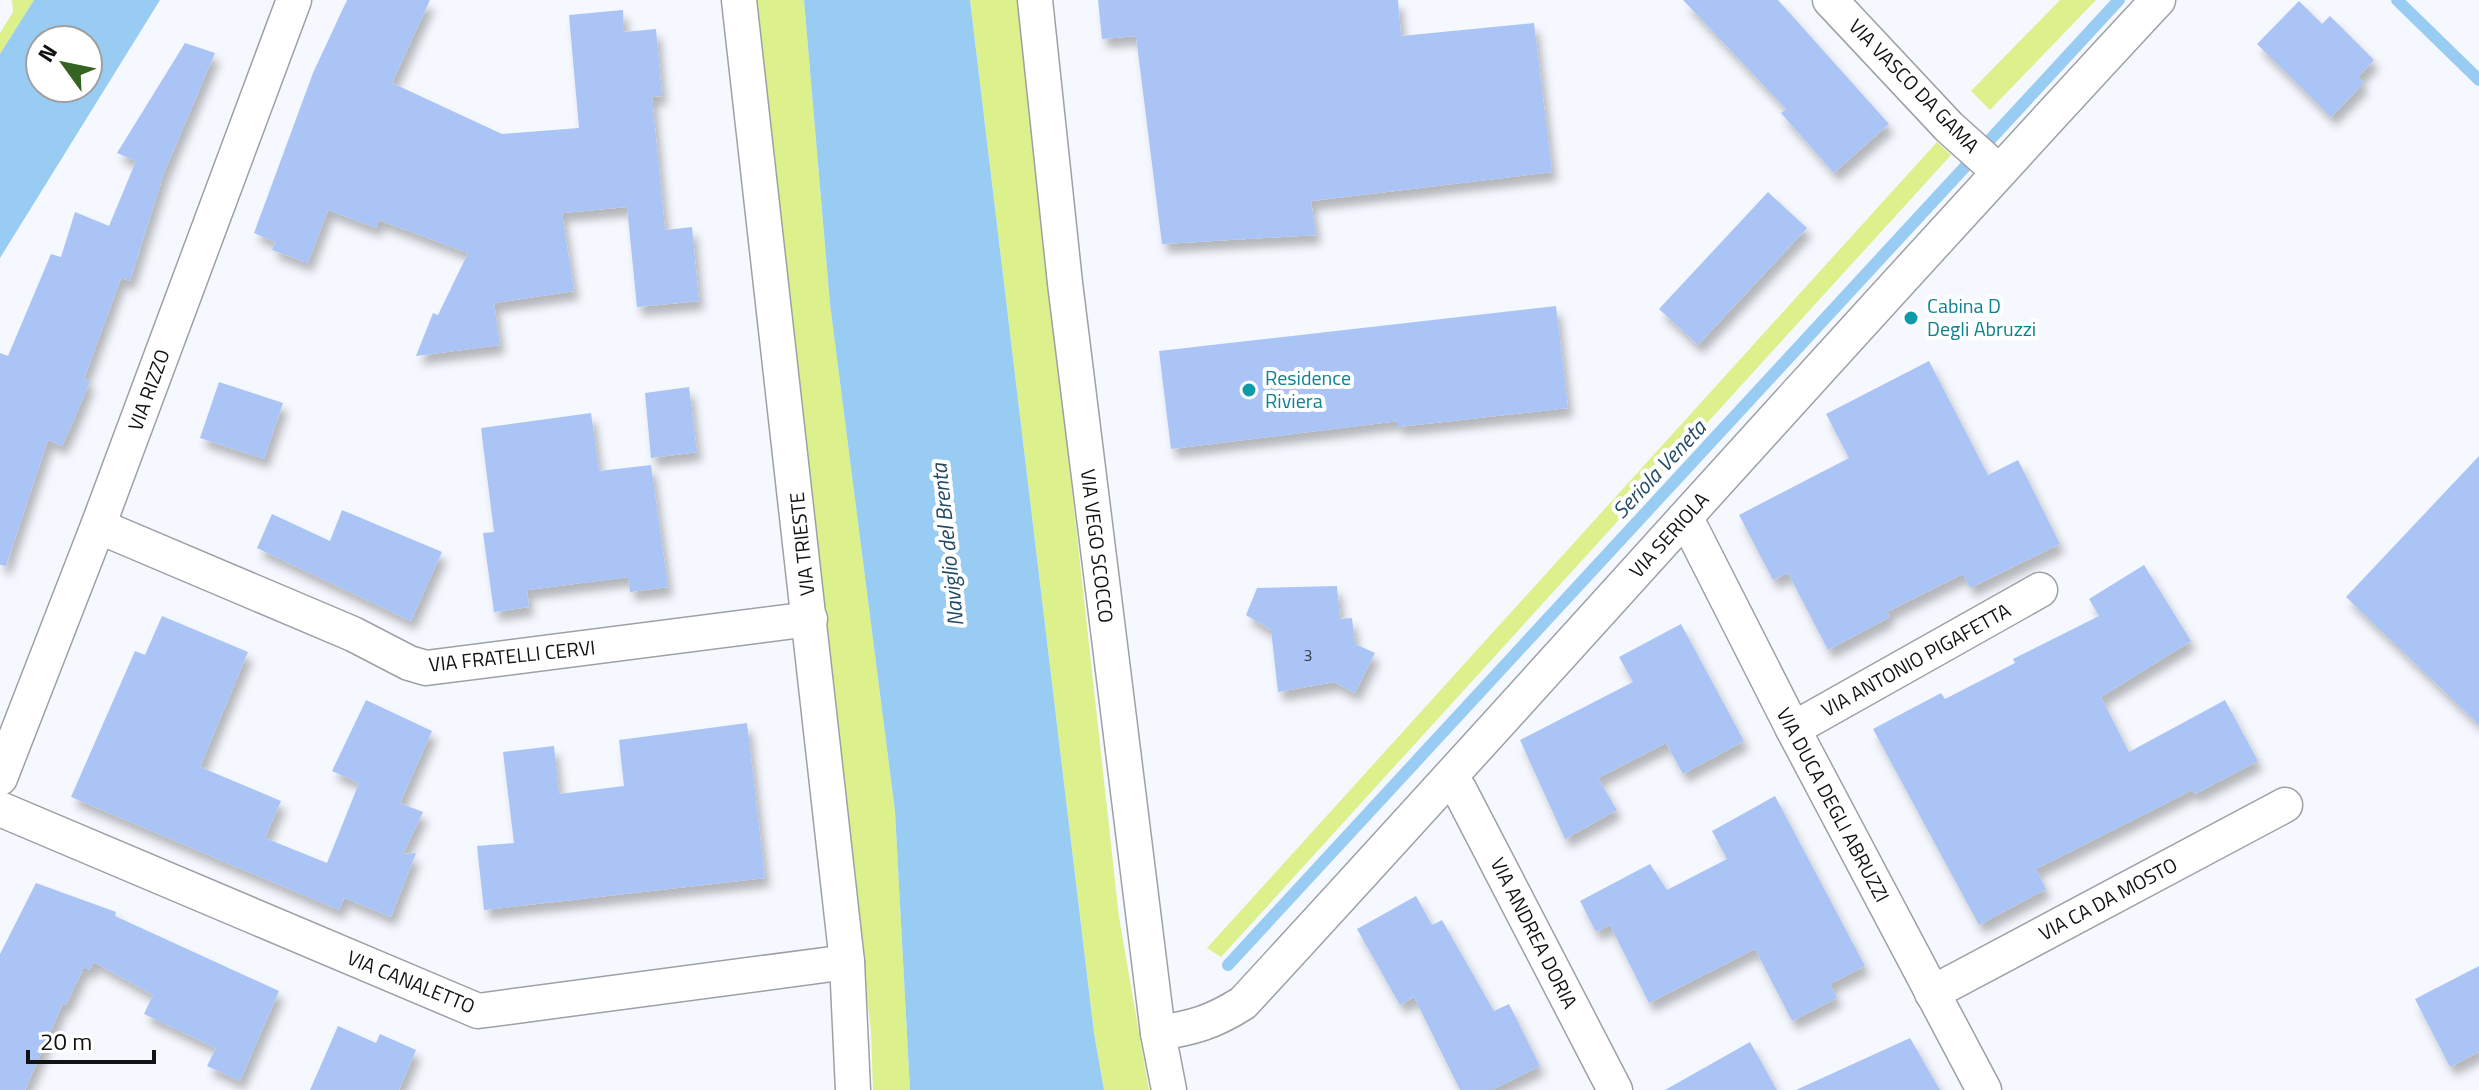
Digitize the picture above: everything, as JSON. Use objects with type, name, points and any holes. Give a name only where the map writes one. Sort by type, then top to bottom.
[{"type":"street","name":"VIA RIZZO","points":[[0,778],[98,526],[294,0]]},
{"type":"street","name":"VIA TRIESTE","points":[[739,0],[847,962],[853,1090]]},
{"type":"street","name":"VIA VEGO SCOCCO","points":[[1035,0],[1067,299],[1158,1033],[1169,1090]]},
{"type":"street","name":"VIA VASCO DA GAMA","points":[[1830,0],[1949,127],[1993,166]]},
{"type":"street","name":"VIA SERIOLA","points":[[1158,1033],[1201,1026],[1243,1003],[1683,520],[1993,166],[2158,0]]},
{"type":"street","name":"VIA DUCA DEGLI ABRUZZI","points":[[1683,520],[1692,530],[1793,729],[1984,1090]]},
{"type":"street","name":"VIA FRATELLI CERVI","points":[[98,526],[353,634],[401,660],[426,668],[810,619]]},
{"type":"street","name":"VIA ANTONIO PIGAFETTA","points":[[1793,729],[2040,590]]},
{"type":"street","name":"VIA ANDREA DORIA","points":[[1449,780],[1459,789],[1615,1090]]},
{"type":"street","name":"VIA CA DA MOSTO","points":[[1932,993],[2285,805]]},
{"type":"street","name":"VIA CANALETTO","points":[[0,809],[478,1011],[847,962]]},
{"type":"green space","points":[[12,0],[34,0],[0,54],[0,33],[13,12]]},
{"type":"green space","points":[[756,0],[804,0],[830,304],[895,811],[910,1090],[873,1090],[871,1032]]},
{"type":"green space","points":[[970,0],[1018,0],[1119,917],[1149,1090],[1104,1090],[1094,1033]]},
{"type":"green space","points":[[2060,0],[2096,0],[1990,110],[1971,91]]},
{"type":"green space","points":[[1937,142],[1951,155],[1221,957],[1207,948]]},
{"type":"water","points":[[34,0],[160,0],[104,90],[104,24],[24,24],[24,104],[96,104],[0,258],[0,54]]},
{"type":"water","name":"Naviglio del Brenta","points":[[804,0],[970,0],[1094,1033],[1104,1090],[910,1090],[895,811],[830,304]]},
{"type":"building","points":[[347,0],[430,0],[392,83],[502,134],[579,128],[569,15],[623,10],[624,32],[656,29],[662,96],[652,97],[665,230],[692,227],[699,301],[637,307],[627,207],[562,213],[574,291],[494,303],[500,345],[416,356],[433,313],[438,315],[468,253],[379,220],[376,228],[328,210],[308,263],[272,250],[275,242],[254,233],[313,73]]},
{"type":"building","points":[[1098,0],[1398,0],[1401,36],[1534,23],[1552,172],[1311,201],[1316,235],[1162,244],[1136,36],[1102,39]]},
{"type":"building","points":[[1683,0],[1778,0],[1889,124],[1834,173],[1781,113],[1786,109]]},
{"type":"building","points":[[2299,1],[2322,24],[2330,16],[2374,60],[2358,77],[2364,83],[2331,117],[2257,44]]},
{"type":"building","points":[[185,43],[215,53],[164,173],[130,281],[121,278],[84,379],[90,381],[74,420],[62,446],[48,440],[6,566],[0,565],[0,353],[8,356],[51,254],[61,257],[75,212],[109,226],[136,161],[117,153]]},
{"type":"building","points":[[1768,192],[1807,228],[1698,345],[1659,309]]},
{"type":"building","points":[[1556,306],[1568,408],[1398,427],[1398,421],[1171,449],[1159,351]]},
{"type":"building","points":[[1929,361],[1988,475],[2018,460],[2060,544],[1970,588],[1963,574],[1887,612],[1890,617],[1828,650],[1788,573],[1773,580],[1739,515],[1849,458],[1826,414]]},
{"type":"building","points":[[219,382],[283,403],[264,459],[200,438]]},
{"type":"building","points":[[689,387],[697,452],[651,458],[645,393]]},
{"type":"building","points":[[591,413],[599,471],[651,465],[668,587],[630,592],[628,577],[527,590],[529,607],[494,612],[483,533],[494,532],[481,428]]},
{"type":"building","points":[[2479,456],[2479,725],[2346,597]]},
{"type":"building","points":[[342,510],[442,552],[411,621],[257,548],[272,514],[330,541]]},
{"type":"building","points":[[2144,565],[2191,641],[2101,697],[2129,752],[2225,700],[2258,761],[2195,794],[2192,790],[2036,869],[2046,889],[1979,925],[1873,729],[1941,693],[1945,699],[2015,663],[2013,659],[2099,616],[2089,599]]},
{"type":"building","points":[[1337,586],[1340,619],[1352,618],[1355,644],[1375,653],[1355,693],[1334,682],[1278,692],[1271,630],[1246,615],[1257,588]]},
{"type":"building","points":[[162,616],[248,652],[200,767],[281,801],[265,838],[327,863],[359,783],[332,771],[366,700],[432,731],[400,803],[423,812],[403,854],[416,853],[391,917],[344,898],[339,910],[71,797],[135,651],[145,655]]},
{"type":"building","points":[[1681,624],[1744,741],[1683,774],[1666,743],[1598,778],[1617,810],[1565,839],[1520,740],[1633,682],[1619,657]]},
{"type":"building","points":[[747,723],[765,878],[484,910],[477,846],[514,843],[503,752],[554,746],[559,794],[624,786],[619,740]]},
{"type":"building","points":[[1775,796],[1865,966],[1830,984],[1837,998],[1792,1021],[1755,949],[1649,1003],[1610,925],[1596,932],[1580,901],[1650,864],[1667,890],[1727,859],[1712,831]]},
{"type":"building","points":[[36,883],[116,912],[115,916],[279,991],[240,1081],[207,1066],[216,1048],[144,1014],[153,995],[94,962],[90,970],[84,967],[66,1005],[63,1003],[25,1090],[0,1090],[0,954]]},
{"type":"building","points":[[1416,896],[1432,925],[1442,920],[1494,1011],[1509,1004],[1540,1066],[1492,1090],[1460,1090],[1414,997],[1400,1005],[1357,929]]},
{"type":"building","points":[[2479,966],[2479,1052],[2450,1067],[2415,999]]},
{"type":"building","points":[[338,1026],[376,1043],[380,1034],[416,1050],[399,1090],[310,1090]]},
{"type":"building","points":[[1910,1038],[1940,1090],[1796,1090]]},
{"type":"building","points":[[1750,1042],[1777,1090],[1665,1090]]},
{"type":"waterway","name":"Seriola Veneta","points":[[1228,965],[2119,0]]},
{"type":"waterway","points":[[2397,0],[2479,80]]},
{"type":"place","name":"Cabina D Degli Abruzzi","points":[[1911,318]]},
{"type":"place","name":"Residence Riviera","points":[[1249,390]]}]
